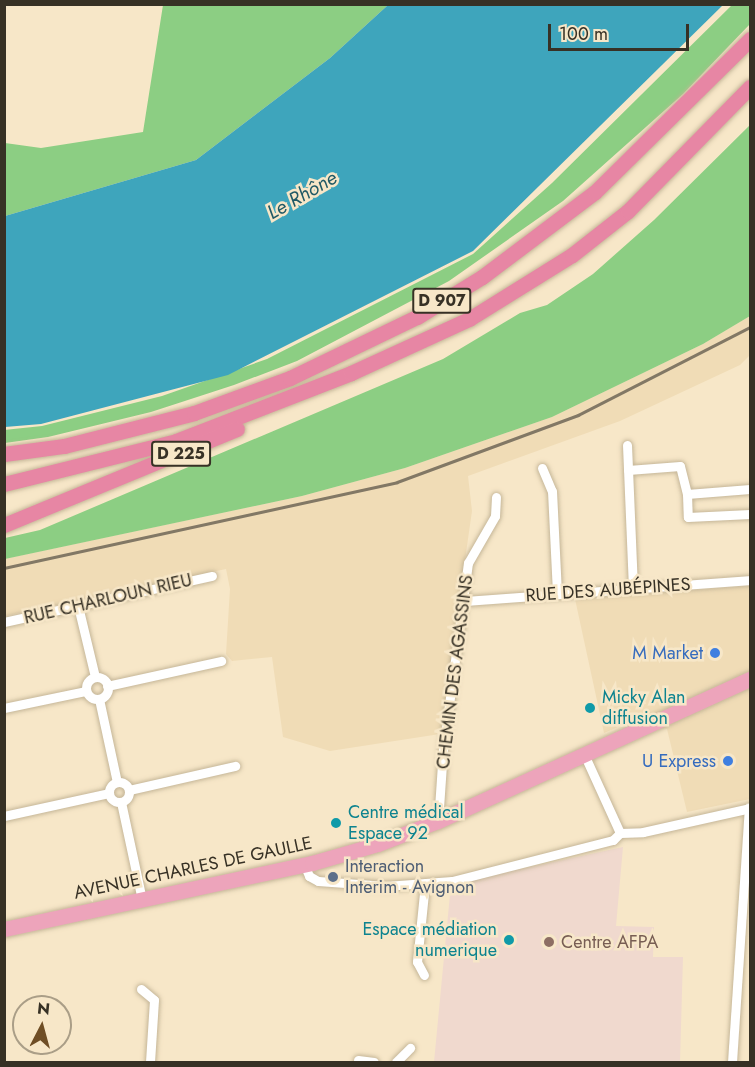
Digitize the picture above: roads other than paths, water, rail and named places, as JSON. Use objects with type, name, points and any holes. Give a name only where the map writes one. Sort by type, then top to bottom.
[{"type":"highway","name":"D 907","points":[[4,461],[194,412],[290,378],[417,317],[491,270],[595,192],[750,39]]},
{"type":"highway","name":"D 907","points":[[4,484],[176,441],[351,372],[469,319],[572,255],[628,211],[750,87]]},
{"type":"highway","name":"D 225","points":[[4,525],[160,463],[342,384],[351,372]]},
{"type":"highway","points":[[4,454],[64,446]]},
{"type":"main road","name":"AVENUE CHARLES DE GAULLE","points":[[4,929],[304,864],[378,844],[443,818],[750,679]]},
{"type":"street","points":[[627,445],[633,589]]},
{"type":"street","points":[[628,470],[680,466],[687,494],[688,517],[750,514]]},
{"type":"street","points":[[542,468],[552,491],[557,594]]},
{"type":"street","points":[[687,494],[750,489]]},
{"type":"street","name":"CHEMIN DES AGASSINS","points":[[443,818],[439,808],[443,750],[466,601],[468,563],[495,516],[496,496]]},
{"type":"street","name":"RUE CHARLOUN RIEU","points":[[4,622],[212,576]]},
{"type":"street","name":"RUE DES AUBÉPINES","points":[[466,601],[750,580]]},
{"type":"street","points":[[78,606],[95,677]]},
{"type":"street","points":[[107,686],[221,661]]},
{"type":"street","points":[[86,690],[87,682],[95,677],[103,679],[107,686],[106,693],[99,699]]},
{"type":"street","points":[[4,708],[86,690],[99,699],[117,782],[109,793],[4,816]]},
{"type":"street","points":[[584,754],[620,833]]},
{"type":"street","points":[[129,790],[235,766]]},
{"type":"street","points":[[109,793],[113,800],[121,802],[128,798],[129,790],[124,783],[117,782]]},
{"type":"street","points":[[121,802],[142,900]]},
{"type":"street","points":[[304,864],[309,876],[318,881],[386,886],[425,883],[493,874],[501,866],[613,840],[620,833],[643,832],[750,808],[732,1062]]},
{"type":"street","points":[[424,975],[417,962],[425,883]]},
{"type":"street","points":[[141,989],[154,1000],[150,1062]]},
{"type":"street","points":[[396,1062],[410,1048]]},
{"type":"street","points":[[358,1060],[374,1062]]},
{"type":"water","name":"Le Rhône","points":[[388,5],[723,5],[473,251],[228,375],[41,424],[5,427],[5,216],[196,160],[330,58]]},
{"type":"railway","points":[[4,568],[397,482],[578,415],[750,327]]},
{"type":"place","name":"M Market","points":[[715,653]]},
{"type":"place","name":"Micky Alan diffusion","points":[[590,708]]},
{"type":"place","name":"U Express","points":[[728,761]]},
{"type":"place","name":"Centre médical Espace 92","points":[[336,823]]},
{"type":"place","name":"Interaction Interim - Avignon","points":[[333,877]]},
{"type":"place","name":"Espace médiation numerique","points":[[509,940]]},
{"type":"place","name":"Centre AFPA","points":[[549,942]]}]
